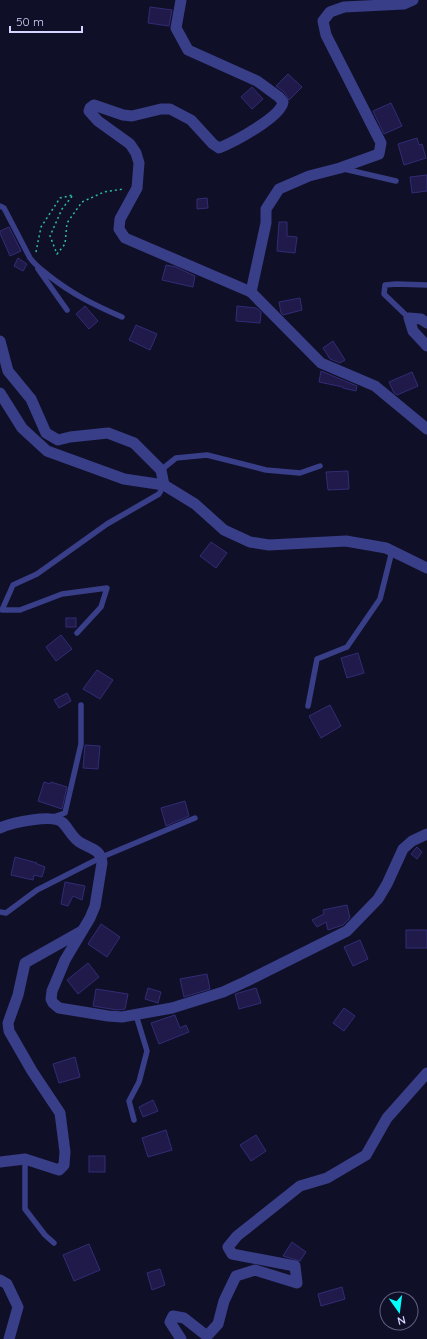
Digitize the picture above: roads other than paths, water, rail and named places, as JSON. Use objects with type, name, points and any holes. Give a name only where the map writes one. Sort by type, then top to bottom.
[{"type":"street","points":[[181,0],[176,28],[188,50],[257,81],[279,97],[283,102],[282,107],[273,117],[234,142],[220,148],[213,144],[191,120],[170,109],[161,109],[132,116],[123,115],[94,105],[89,111],[98,121],[130,144],[136,153],[139,162],[137,188],[120,219],[119,228],[125,238],[251,292],[321,363],[375,386],[427,429]]},
{"type":"street","points":[[251,292],[266,223],[266,209],[279,189],[309,176],[340,168],[379,154],[381,143],[326,35],[323,21],[330,12],[344,7],[404,4],[413,0]]},
{"type":"street","points":[[427,323],[421,319],[409,318],[413,331],[427,346]]},
{"type":"street","points":[[0,341],[8,371],[31,398],[46,432],[58,440],[70,437],[108,433],[134,443],[161,470],[164,485]]},
{"type":"street","points":[[0,393],[22,428],[47,451],[124,479],[164,485],[195,504],[224,530],[250,542],[269,545],[346,541],[386,548],[427,568]]},
{"type":"street","points":[[0,828],[40,818],[52,818],[63,822],[68,831],[77,840],[95,850],[102,857],[95,906],[90,918],[65,960],[54,984],[51,999],[53,1003],[60,1008],[67,1010],[122,1017],[172,1008],[223,992],[347,931],[378,899],[387,884],[403,849],[412,841],[427,834]]},
{"type":"street","points":[[0,1162],[25,1160],[59,1170],[64,1165],[65,1152],[60,1113],[28,1064],[9,1031],[8,1023],[18,995],[25,963],[81,932]]},
{"type":"street","points":[[182,1339],[170,1322],[173,1316],[184,1318],[207,1336],[218,1324],[224,1301],[236,1276],[256,1270],[297,1283],[295,1266],[232,1254],[228,1247],[237,1236],[300,1186],[327,1178],[366,1155],[387,1118],[427,1073]]},
{"type":"street","points":[[0,1280],[7,1284],[18,1307],[9,1339]]},
{"type":"lane","points":[[340,168],[396,181]]},
{"type":"lane","points":[[0,206],[4,208],[30,258],[67,310]]},
{"type":"lane","points":[[34,264],[62,286],[84,299],[122,317]]},
{"type":"lane","points":[[409,318],[384,294],[385,285],[427,285]]},
{"type":"lane","points":[[161,470],[176,458],[207,455],[266,470],[300,473],[320,466]]},
{"type":"lane","points":[[77,633],[101,607],[107,588],[62,594],[20,610],[2,610],[13,585],[37,574],[107,524],[159,494],[164,485]]},
{"type":"lane","points":[[308,706],[317,659],[347,647],[380,599],[392,551]]},
{"type":"lane","points":[[52,818],[66,813],[81,744],[81,705]]},
{"type":"lane","points":[[0,912],[6,913],[37,890],[102,857],[196,818]]},
{"type":"lane","points":[[134,1120],[128,1101],[139,1082],[147,1051],[136,1015]]},
{"type":"lane","points":[[25,1160],[25,1209],[45,1236],[54,1243]]}]
